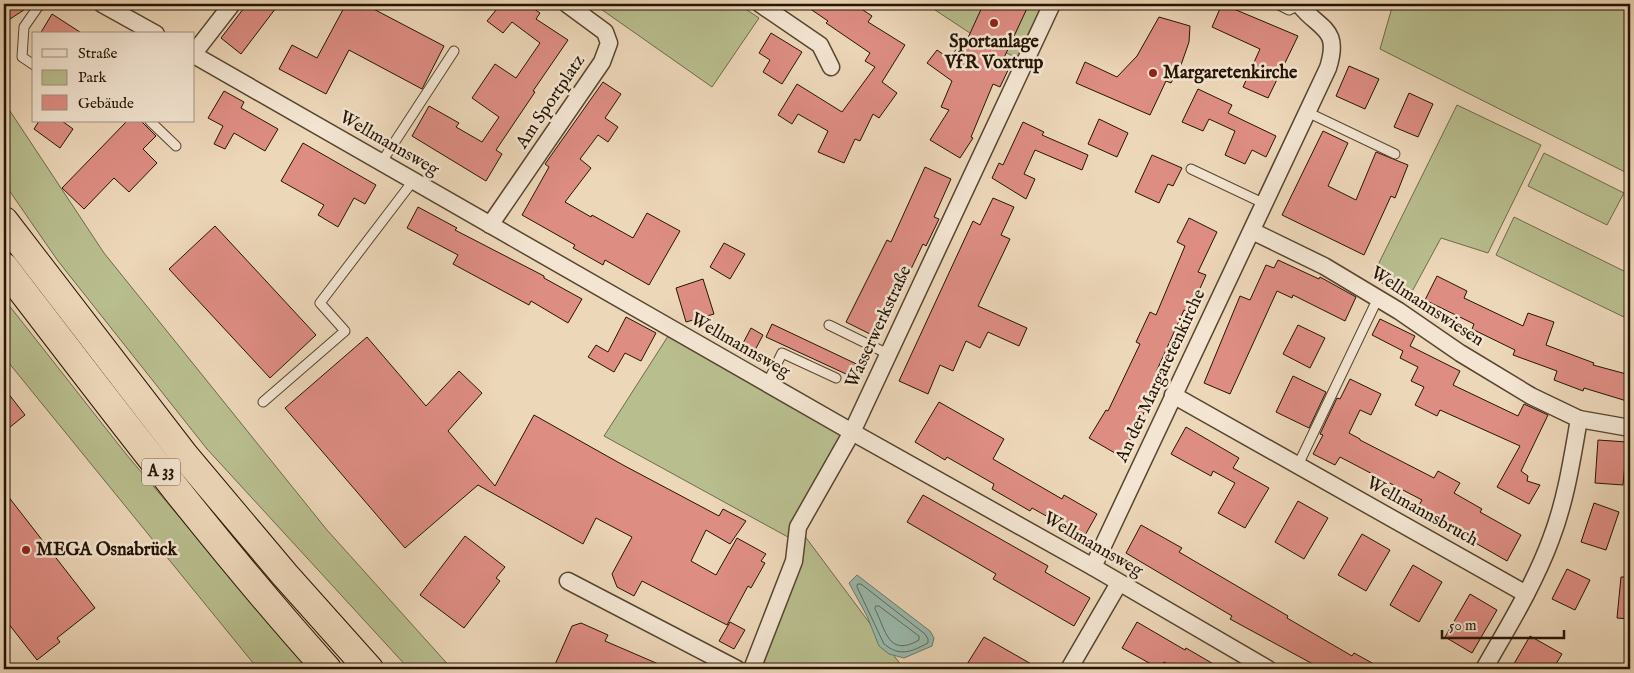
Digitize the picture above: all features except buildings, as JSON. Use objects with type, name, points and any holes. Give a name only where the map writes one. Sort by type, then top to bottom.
[{"type":"highway","name":"A 33","points":[[4,221],[184,455],[284,575],[369,669]]},
{"type":"highway","name":"A 33","points":[[4,267],[164,476],[268,602],[327,669]]},
{"type":"street","points":[[102,4],[152,32]]},
{"type":"street","points":[[195,53],[232,4]]},
{"type":"street","points":[[760,4],[820,45],[831,67]]},
{"type":"street","name":"Wasserwerkstraße","points":[[752,669],[794,561],[798,527],[852,432],[1052,4]]},
{"type":"street","name":"An der Margaretenkirche","points":[[1093,567],[1328,68],[1332,54],[1332,39],[1325,28],[1299,4]]},
{"type":"street","name":"Am Sportplatz","points":[[490,225],[602,62],[609,43],[605,32],[577,6]]},
{"type":"street","name":"Wellmannsweg","points":[[195,55],[767,384],[1093,567],[1268,669]]},
{"type":"street","name":"Wellmannswiesen","points":[[1252,231],[1324,266],[1378,298],[1460,353],[1531,396],[1579,419],[1630,428]]},
{"type":"street","name":"Wellmannsbruch","points":[[1174,395],[1526,594]]},
{"type":"street","points":[[1484,669],[1526,594],[1552,538],[1568,484],[1579,419]]},
{"type":"street","points":[[568,581],[737,669]]},
{"type":"street","points":[[1069,669],[1119,583]]},
{"type":"lane","points":[[32,64],[22,57],[24,26],[40,4]]},
{"type":"lane","points":[[1277,4],[1289,10],[1299,4]]},
{"type":"lane","points":[[381,162],[454,50]]},
{"type":"lane","points":[[1307,112],[1395,154]]},
{"type":"lane","points":[[151,122],[176,146]]},
{"type":"lane","points":[[1191,169],[1265,204]]},
{"type":"lane","points":[[263,402],[345,332],[320,303],[413,181]]},
{"type":"lane","points":[[1298,465],[1378,298]]},
{"type":"lane","points":[[829,325],[888,354]]},
{"type":"lane","points":[[767,384],[782,353],[836,378]]},
{"type":"green space","points":[[600,4],[738,4],[759,18],[712,87],[598,7]]},
{"type":"green space","name":"Sportanlage VfR Voxtrup","points":[[926,4],[1043,4],[1017,58],[982,41]]},
{"type":"green space","points":[[1393,4],[1630,4],[1630,160],[1627,173],[1380,49]]},
{"type":"green space","points":[[4,102],[104,253],[327,530],[452,669],[409,669],[207,449],[58,261],[4,183]]},
{"type":"green space","points":[[1457,105],[1541,145],[1488,253],[1441,238],[1408,299],[1372,277]]},
{"type":"green space","points":[[1544,153],[1624,193],[1607,225],[1528,186]]},
{"type":"green space","points":[[1514,217],[1630,274],[1630,320],[1496,255]]},
{"type":"green space","points":[[4,299],[126,454],[308,669],[258,669],[4,357]]},
{"type":"green space","points":[[672,330],[852,432],[798,527],[904,669],[761,669],[794,561],[797,542],[604,436]]},
{"type":"water","points":[[857,575],[930,631],[934,638],[932,646],[904,658],[889,654],[879,646],[867,616],[849,583]]},
{"type":"place","name":"Sportanlage VfR Voxtrup","points":[[994,23]]},
{"type":"place","name":"Margaretenkirche","points":[[1153,73]]},
{"type":"place","name":"MEGA Osnabrück","points":[[26,550]]}]
